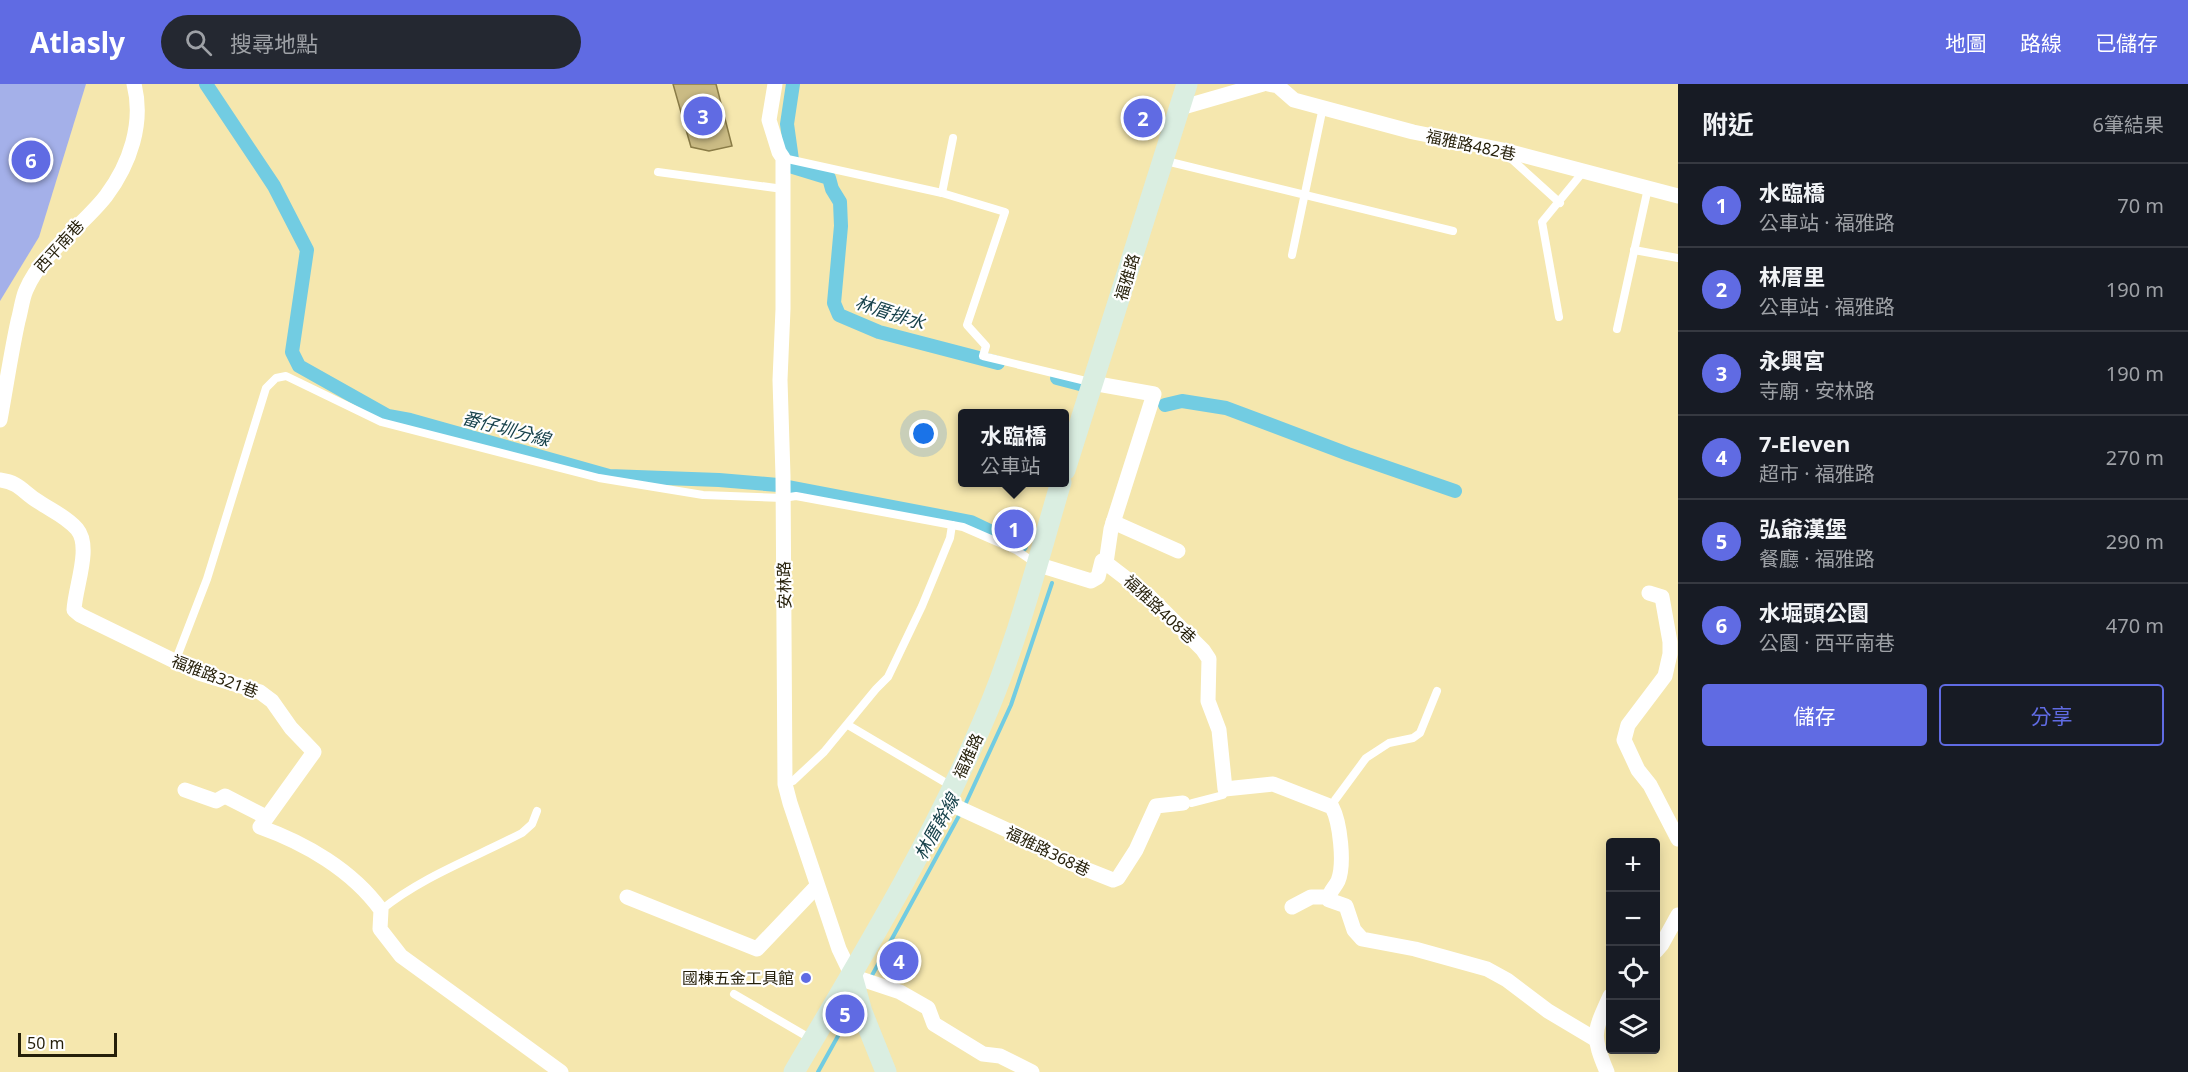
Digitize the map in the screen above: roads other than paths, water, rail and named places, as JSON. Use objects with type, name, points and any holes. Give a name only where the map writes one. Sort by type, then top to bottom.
[{"type":"main road","name":"福雅路","points":[[1069,457],[1187,84]]},
{"type":"main road","name":"福雅路","points":[[794,1072],[813,1040],[861,982],[951,798],[983,723],[1014,638],[1060,487]]},
{"type":"main road","name":"安林路","points":[[861,982],[862,1010],[886,1072]]},
{"type":"street","name":"西平南巷","points":[[0,420],[25,291],[47,256],[106,196],[128,159],[137,128],[137,97],[134,84]]},
{"type":"street","name":"安林路","points":[[775,84],[769,120],[778,152],[783,158],[783,309],[780,381],[783,476],[785,784],[839,949],[861,982]]},
{"type":"street","points":[[1180,108],[1263,84]]},
{"type":"street","name":"福雅路482巷","points":[[1268,84],[1278,86],[1294,100],[1413,132],[1503,150],[1678,196]]},
{"type":"street","points":[[1092,383],[1154,394],[1113,522],[1106,563]]},
{"type":"street","name":"福雅路321巷","points":[[0,480],[18,484],[27,494],[69,521],[77,529],[84,547],[74,610],[91,621],[199,673],[260,692],[272,701],[291,728],[314,752],[266,817]]},
{"type":"street","points":[[1113,522],[1178,551]]},
{"type":"street","name":"福雅路408巷","points":[[1036,564],[1091,580],[1098,578],[1102,561],[1106,563],[1133,582],[1182,627],[1209,659],[1208,701],[1219,730],[1224,789]]},
{"type":"street","points":[[1649,593],[1662,597],[1670,654],[1665,676],[1628,725],[1624,740],[1638,770],[1650,785],[1678,839]]},
{"type":"street","points":[[1224,789],[1273,784],[1332,807],[1336,815],[1340,860],[1338,880],[1329,897]]},
{"type":"street","points":[[185,790],[216,801],[225,796],[266,817],[260,827],[289,837],[329,861],[365,890],[381,910],[380,929],[401,956],[561,1072]]},
{"type":"street","name":"福雅路368巷","points":[[951,798],[970,814],[1042,846],[1060,859],[1113,880],[1118,878],[1136,850],[1156,806],[1187,803]]},
{"type":"street","points":[[627,897],[757,949],[817,886]]},
{"type":"street","points":[[1292,907],[1311,897],[1329,897]]},
{"type":"street","points":[[1329,897],[1329,900],[1346,906],[1354,930],[1362,939],[1415,949],[1487,969],[1507,980],[1548,1011],[1595,1039]]},
{"type":"street","points":[[1660,946],[1678,915]]},
{"type":"street","points":[[861,982],[900,992],[928,1008],[934,1024],[983,1054],[1000,1056],[1032,1072]]},
{"type":"street","points":[[1608,1072],[1595,1039],[1599,1022],[1609,1000]]},
{"type":"lane","points":[[1292,255],[1323,107]]},
{"type":"lane","points":[[942,193],[953,138]]},
{"type":"lane","points":[[1503,150],[1560,203]]},
{"type":"lane","points":[[783,158],[942,193],[1005,212],[967,325],[986,346],[983,356],[1092,383]]},
{"type":"lane","points":[[1163,160],[1453,231]]},
{"type":"lane","points":[[658,172],[783,189]]},
{"type":"lane","points":[[1559,317],[1542,222],[1560,203],[1583,172]]},
{"type":"lane","points":[[1617,329],[1648,187]]},
{"type":"lane","points":[[1634,250],[1678,258]]},
{"type":"lane","points":[[175,662],[207,579],[266,388],[276,378],[286,376],[381,422],[599,478],[704,495],[796,496],[963,527],[1016,550],[1036,564]]},
{"type":"lane","points":[[785,784],[793,781],[824,752],[888,677],[922,606],[950,538],[952,525]]},
{"type":"lane","points":[[1332,807],[1366,758],[1389,742],[1413,738],[1419,733],[1437,692]]},
{"type":"lane","points":[[848,725],[951,798]]},
{"type":"lane","points":[[1187,803],[1218,798],[1223,795],[1224,789]]},
{"type":"lane","points":[[381,910],[404,891],[422,881],[522,833],[532,824],[537,811]]},
{"type":"lane","points":[[734,994],[813,1040]]},
{"type":"waterway","name":"番仔圳分線","points":[[206,84],[274,186],[307,250],[292,352],[299,366],[388,416],[410,420],[609,476],[719,480],[778,485],[971,522],[1021,546]]},
{"type":"waterway","name":"林厝排水","points":[[793,84],[787,124],[793,167],[829,178],[832,189],[840,202],[841,226],[834,303],[839,315],[879,332],[998,363]]},
{"type":"waterway","name":"林厝排水","points":[[1057,378],[1080,384]]},
{"type":"waterway","points":[[1165,405],[1182,401],[1226,408],[1455,491]]},
{"type":"waterway","name":"林厝幹線","points":[[965,805],[1011,705],[1052,583]]},
{"type":"waterway","name":"林厝幹線","points":[[870,979],[961,812]]},
{"type":"waterway","name":"林厝幹線","points":[[818,1072],[853,1009]]},
{"type":"place","name":"永興宮","points":[[703,116]]},
{"type":"place","name":"林厝里","points":[[1143,118]]},
{"type":"place","name":"水堀頭公園","points":[[31,160]]},
{"type":"place","name":"水臨橋","points":[[1014,529]]},
{"type":"place","name":"7-Eleven","points":[[899,961]]},
{"type":"place","name":"國棟五金工具館","points":[[806,978]]},
{"type":"place","name":"弘爺漢堡","points":[[845,1014]]}]
